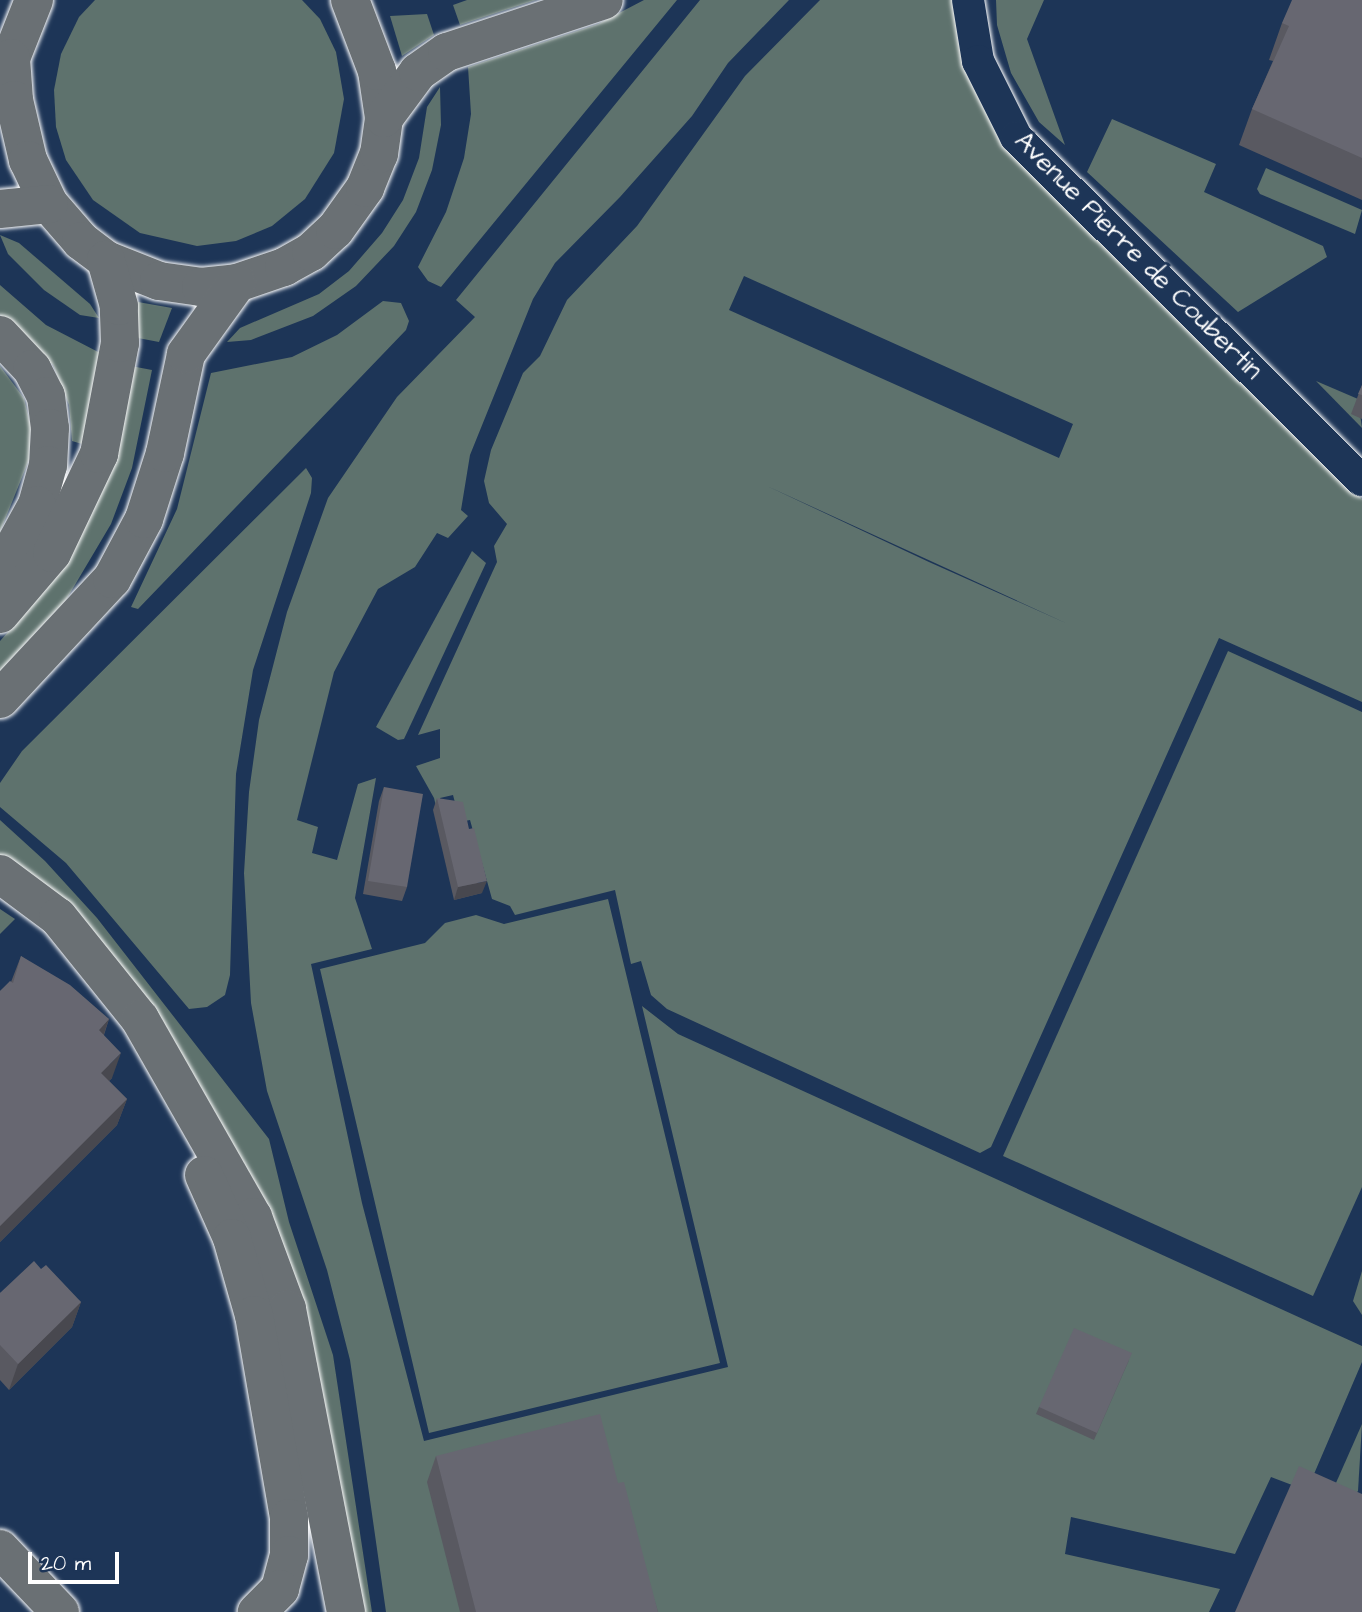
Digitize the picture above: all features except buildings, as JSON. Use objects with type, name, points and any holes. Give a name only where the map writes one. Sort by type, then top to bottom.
[{"type":"main road","points":[[34,0],[6,73],[24,145],[49,204],[81,241],[106,260],[159,281],[201,287],[237,283],[284,267],[335,230],[365,188],[379,154],[384,118],[377,71],[350,0]]},
{"type":"main road","points":[[384,118],[418,72],[447,52],[604,0]]},
{"type":"main road","points":[[0,209],[49,204]]},
{"type":"main road","points":[[0,614],[52,553],[71,522],[99,454],[120,343],[119,306],[106,260]]},
{"type":"main road","points":[[0,699],[112,579],[145,519],[165,453],[186,354],[237,283]]},
{"type":"main road","points":[[0,335],[32,369],[46,396],[50,428],[48,465],[37,505],[0,572]]},
{"type":"main road","points":[[0,874],[58,917],[140,1019],[253,1217],[287,1309],[346,1612]]},
{"type":"main road","points":[[0,900],[32,923],[71,967],[126,1040],[199,1165],[232,1238],[254,1315],[289,1518],[289,1555],[269,1600]]},
{"type":"main road","points":[[0,1549],[60,1612]]},
{"type":"main road","points":[[0,1587],[23,1612]]},
{"type":"street","name":"Avenue Pierre de Coubertin","points":[[968,0],[978,61],[1016,136],[1362,480]]},
{"type":"green space","points":[[95,0],[302,0],[320,19],[336,52],[344,99],[334,153],[305,199],[272,226],[236,241],[197,246],[140,233],[93,200],[66,160],[56,127],[54,90],[61,54],[79,17]]},
{"type":"green space","points":[[467,0],[536,0],[460,25],[453,5]]},
{"type":"green space","points":[[644,0],[677,0],[441,287],[428,281],[418,267],[446,212],[464,158],[471,114],[468,67],[598,24]]},
{"type":"green space","points":[[700,0],[789,0],[728,63],[692,116],[620,197],[555,263],[533,299],[470,455],[461,510],[468,516],[448,538],[437,533],[415,567],[378,589],[334,672],[297,820],[318,827],[312,853],[337,860],[358,784],[376,778],[355,898],[372,949],[311,964],[362,1203],[424,1441],[728,1367],[642,1006],[678,1034],[1362,1346],[1362,1362],[1314,1474],[1292,1485],[1271,1477],[1235,1554],[1071,1517],[1065,1554],[1220,1589],[1209,1612],[386,1612],[350,1360],[327,1270],[267,1091],[251,1003],[244,873],[249,792],[259,720],[287,612],[328,498],[397,397],[475,317],[456,300]]},
{"type":"green space","points":[[820,0],[954,0],[1012,152],[1362,499],[1362,702],[1219,638],[991,1147],[980,1153],[667,1009],[651,995],[641,961],[631,964],[615,890],[515,915],[510,906],[492,899],[470,820],[460,822],[453,795],[440,798],[447,825],[441,827],[434,798],[416,766],[440,758],[440,729],[418,735],[497,562],[494,546],[507,524],[489,503],[484,481],[491,450],[523,373],[540,356],[567,300],[637,226],[745,76]],"holes":[[[744,276],[1073,424],[1059,458],[729,310]],[[767,486],[1068,624],[929,562]]]},
{"type":"green space","points":[[996,0],[1044,0],[1027,39],[1065,145],[1039,122],[1011,73],[997,25]]},
{"type":"green space","points":[[427,14],[434,35],[402,56],[390,16]]},
{"type":"green space","points":[[440,87],[441,125],[432,170],[416,212],[394,246],[356,286],[313,316],[251,340],[227,342],[240,328],[319,294],[349,271],[382,233],[403,200],[419,158],[427,107]]},
{"type":"green space","points":[[1112,119],[1216,164],[1204,192],[1323,246],[1327,257],[1238,312],[1087,172]]},
{"type":"green space","points":[[1266,168],[1362,210],[1355,234],[1260,194],[1257,189]]},
{"type":"green space","points":[[0,235],[19,243],[90,304],[99,318],[80,315],[44,290],[8,254]]},
{"type":"green space","points":[[0,285],[46,325],[104,355],[82,444],[72,441],[69,405],[53,365],[0,315]]},
{"type":"green space","points":[[383,301],[401,303],[409,321],[406,330],[138,609],[131,607],[177,509],[211,373],[292,357],[337,335]]},
{"type":"green space","points":[[138,302],[172,308],[159,342],[138,338]]},
{"type":"green space","points":[[0,366],[24,398],[31,427],[29,460],[0,532]]},
{"type":"green space","points":[[131,366],[152,370],[132,468],[111,524],[66,600],[0,671],[0,641],[64,568],[97,502]]},
{"type":"green space","points":[[1316,381],[1358,399],[1362,428]]},
{"type":"green space","points":[[306,468],[312,478],[311,493],[253,670],[236,774],[230,975],[225,995],[207,1007],[189,1009],[66,863],[0,807],[0,783],[22,751]]},
{"type":"green space","points":[[472,551],[486,563],[404,739],[398,740],[376,727]]},
{"type":"green space","points":[[1228,651],[1362,712],[1362,1187],[1313,1296],[1003,1156]]},
{"type":"green space","points":[[0,820],[45,861],[97,918],[269,1139],[289,1222],[333,1355],[372,1612],[354,1612],[256,1191],[0,862]]},
{"type":"green space","points":[[608,899],[720,1363],[429,1433],[320,969],[425,943],[445,923],[476,915],[504,924]]},
{"type":"green space","points":[[0,909],[15,919],[0,934]]},
{"type":"green space","points":[[1362,1271],[1362,1315],[1353,1301]]},
{"type":"green space","points":[[1362,1424],[1358,1491],[1352,1498],[1328,1501]]}]
